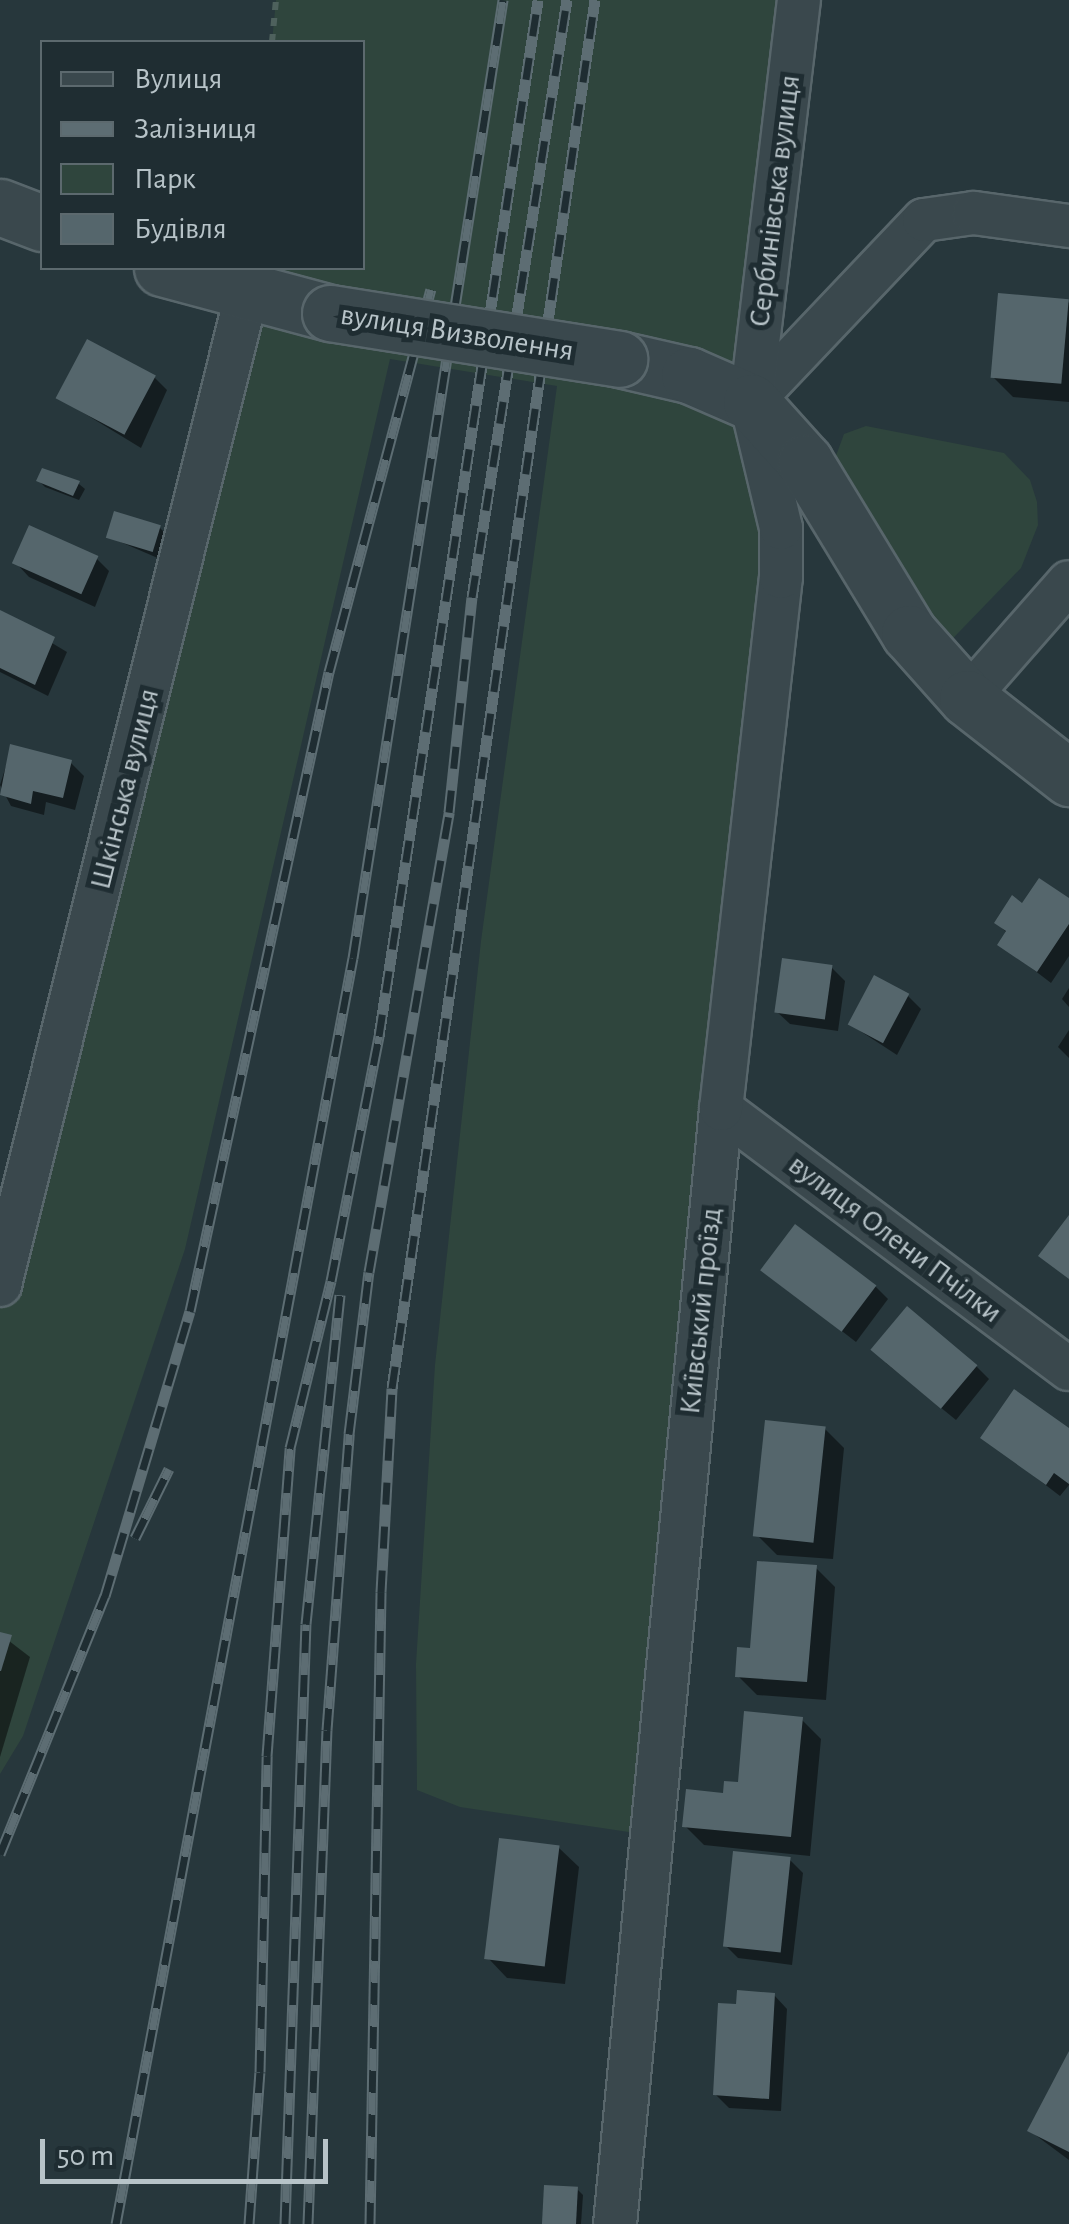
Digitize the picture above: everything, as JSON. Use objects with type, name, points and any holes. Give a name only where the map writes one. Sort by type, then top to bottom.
[{"type":"street","name":"Сербинівська вулиця","points":[[751,402],[799,0]]},
{"type":"street","points":[[0,206],[40,222]]},
{"type":"street","points":[[751,402],[924,220],[974,213],[1069,226]]},
{"type":"street","name":"вулиця Визволення","points":[[169,270],[330,313],[619,359],[689,375],[751,402],[804,462],[909,633],[967,698],[1069,778]]},
{"type":"street","name":"Шкінська вулиця","points":[[0,1286],[247,293]]},
{"type":"street","name":"Київський проїзд","points":[[615,2224],[721,1109],[780,577],[781,528],[751,402]]},
{"type":"street","points":[[967,698],[1069,582]]},
{"type":"street","name":"вулиця Олени Пчілки","points":[[721,1109],[1069,1369]]},
{"type":"path","points":[[272,40],[276,0]]},
{"type":"green space","points":[[276,0],[799,0],[751,402],[773,483],[649,1835],[460,1807],[417,1790],[416,1664],[435,1365],[481,941],[557,386],[390,359],[185,1249],[23,1736],[0,1774],[0,1285],[249,270],[365,270],[365,40],[272,40]]},
{"type":"green space","points":[[866,426],[1004,453],[1030,480],[1037,502],[1038,525],[1021,568],[932,660],[823,491],[844,434]]},
{"type":"building","points":[[998,293],[1069,299],[1061,384],[991,378]]},
{"type":"building","points":[[87,339],[156,376],[124,435],[56,398]]},
{"type":"building","points":[[42,468],[80,481],[73,496],[36,481]]},
{"type":"building","points":[[114,511],[161,525],[153,552],[106,538]]},
{"type":"building","points":[[29,525],[98,556],[81,594],[12,563]]},
{"type":"building","points":[[0,610],[55,637],[35,685],[0,668]]},
{"type":"building","points":[[10,744],[72,760],[63,798],[33,791],[31,804],[0,795]]},
{"type":"building","points":[[1039,878],[1069,898],[1069,924],[1037,972],[997,945],[1006,931],[994,923],[1012,895],[1022,903]]},
{"type":"building","points":[[782,958],[833,965],[825,1020],[774,1012]]},
{"type":"building","points":[[874,975],[909,994],[883,1043],[848,1024]]},
{"type":"building","points":[[1069,1215],[1069,1279],[1038,1256]]},
{"type":"building","points":[[795,1224],[876,1285],[842,1332],[760,1270]]},
{"type":"building","points":[[907,1306],[977,1365],[941,1409],[870,1350]]},
{"type":"building","points":[[1014,1389],[1069,1428],[1069,1484],[1054,1473],[1046,1485],[980,1438]]},
{"type":"building","points":[[765,1420],[826,1426],[813,1543],[753,1536]]},
{"type":"building","points":[[757,1561],[817,1565],[807,1682],[735,1677],[737,1647],[750,1648]]},
{"type":"building","points":[[0,1632],[12,1635],[1,1671],[0,1671]]},
{"type":"building","points":[[744,1711],[803,1717],[791,1837],[682,1827],[686,1789],[723,1793],[724,1781],[738,1782]]},
{"type":"building","points":[[499,1838],[560,1845],[545,1967],[484,1959]]},
{"type":"building","points":[[733,1851],[791,1857],[781,1953],[723,1946]]},
{"type":"building","points":[[737,1990],[775,1993],[769,2099],[713,2095],[718,2003],[736,2004]]},
{"type":"building","points":[[1069,2051],[1069,2152],[1027,2131]]},
{"type":"building","points":[[544,2185],[578,2187],[576,2224],[542,2224]]},
{"type":"railway","points":[[116,2224],[353,958],[503,0]]},
{"type":"railway","points":[[249,2224],[260,2072],[267,1756],[290,1448],[331,1281],[379,1036],[538,0]]},
{"type":"railway","points":[[308,2224],[327,1730],[349,1434],[369,1272],[449,812],[472,597],[567,0]]},
{"type":"railway","points":[[370,2224],[381,1592],[392,1388],[595,0]]},
{"type":"railway","points":[[0,1854],[105,1596],[190,1311],[329,672],[431,289]]},
{"type":"railway","points":[[285,2224],[306,1624],[340,1295]]},
{"type":"railway","points":[[135,1538],[169,1469]]}]
